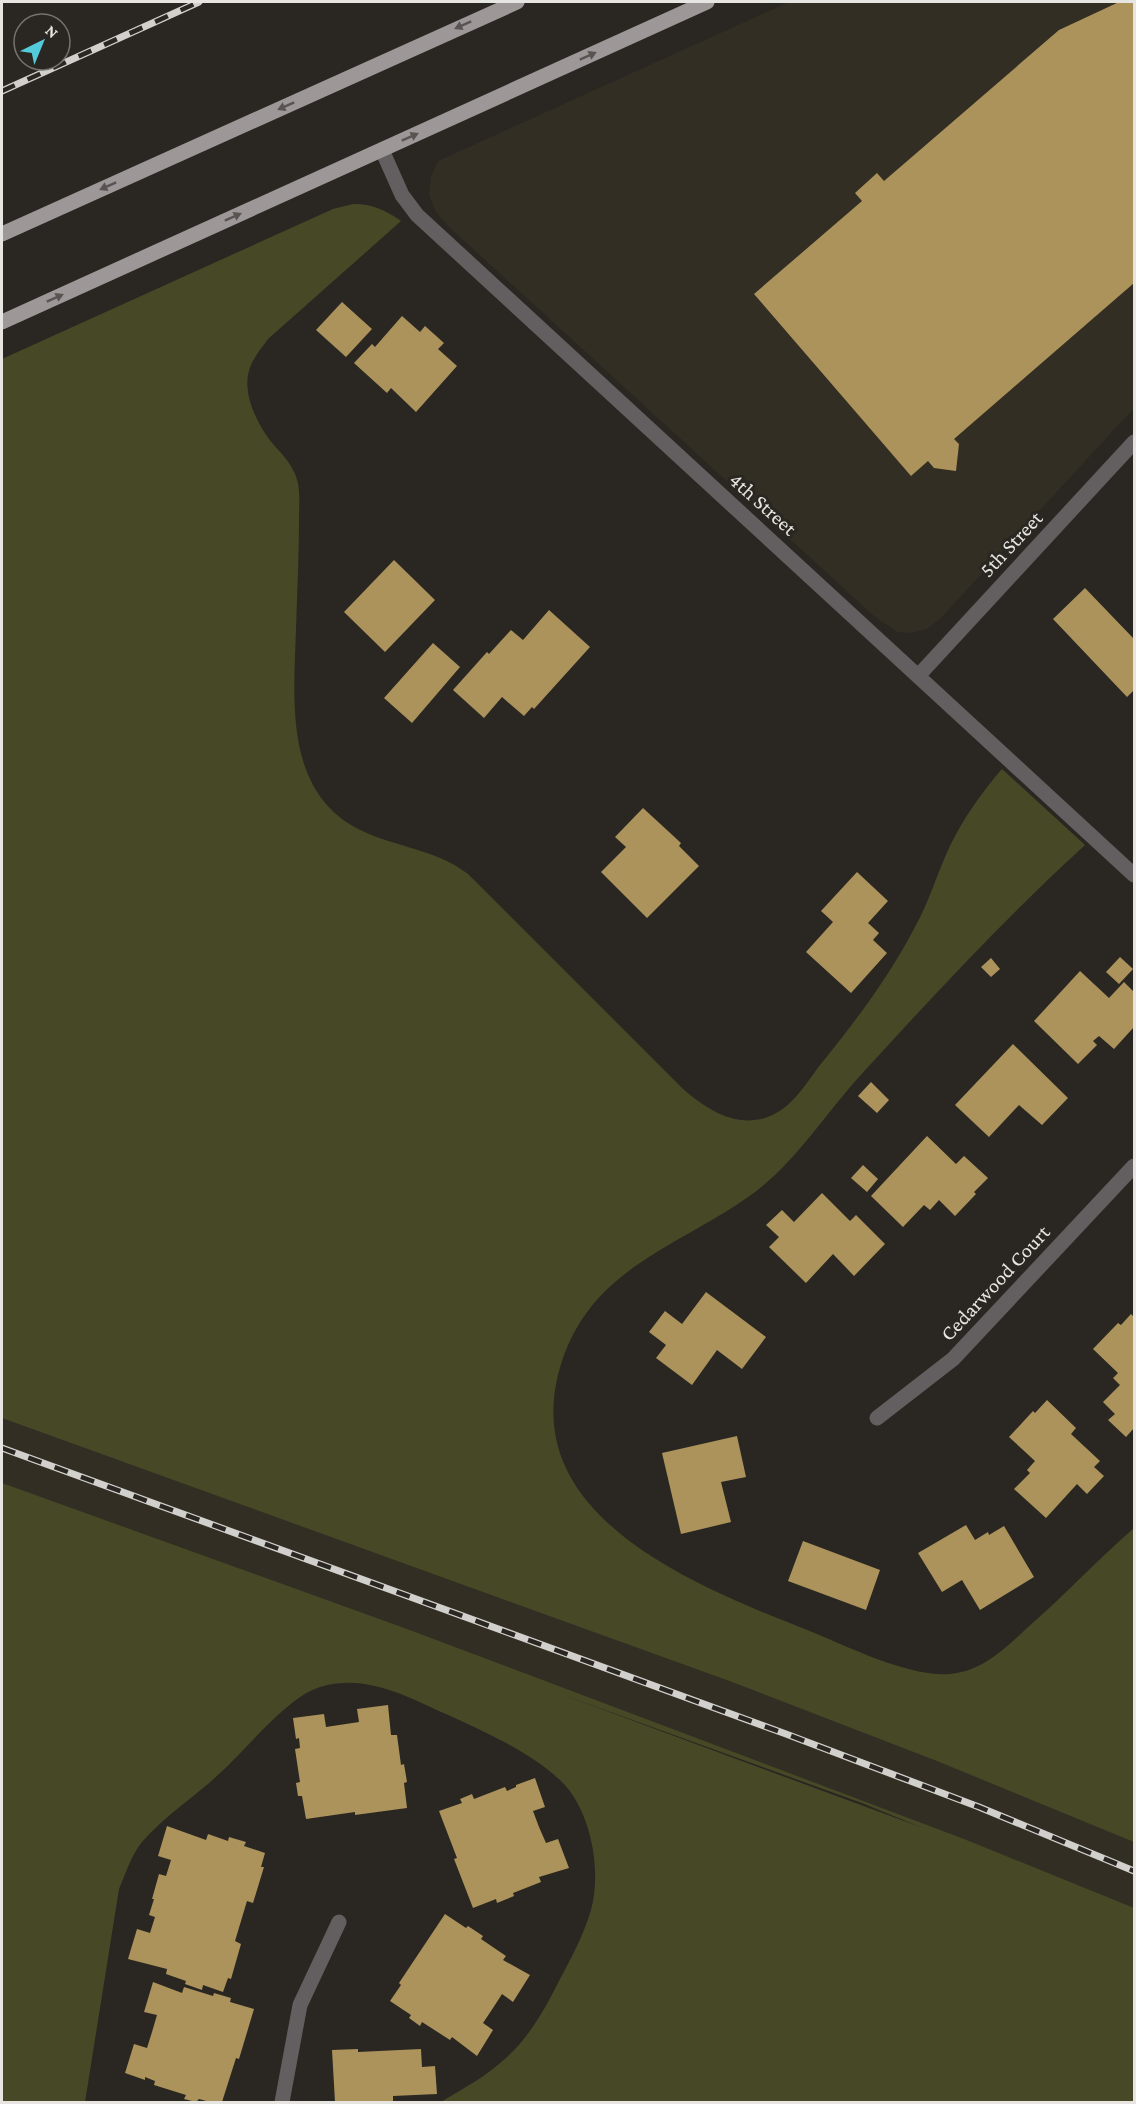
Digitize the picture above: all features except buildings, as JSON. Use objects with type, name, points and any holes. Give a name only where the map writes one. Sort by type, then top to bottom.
[{"type":"main road","points":[[2,234],[517,2]]},
{"type":"main road","points":[[2,322],[708,2]]},
{"type":"street","name":"4th Street","points":[[382,150],[402,195],[417,215],[567,356],[919,675],[1134,875]]},
{"type":"street","name":"5th Street","points":[[919,675],[1134,442]]},
{"type":"street","name":"Cedarwood Court","points":[[877,1418],[953,1359],[1134,1166]]},
{"type":"street","points":[[282,2103],[300,2005],[339,1922]]},
{"type":"shaded area","points":[[789,2],[1134,2],[1134,408],[940,619],[927,629],[912,633],[897,632],[874,616],[447,225],[436,212],[429,195],[431,176],[438,161]]},
{"type":"shaded area","points":[[2,1408],[1134,1829],[1134,1915],[862,1803],[2,1490]]},
{"type":"green space","points":[[353,204],[378,208],[401,221],[268,339],[252,362],[247,380],[250,399],[257,419],[267,437],[291,466],[298,485],[295,710],[304,763],[314,786],[329,808],[351,825],[365,832],[440,858],[468,874],[683,1089],[711,1109],[742,1120],[765,1118],[790,1103],[859,1016],[894,964],[915,927],[960,827],[1002,769],[1085,845],[1026,901],[941,988],[858,1078],[797,1152],[770,1180],[727,1211],[643,1261],[595,1302],[576,1328],[562,1361],[553,1416],[564,1464],[590,1505],[628,1540],[673,1570],[723,1595],[867,1655],[924,1672],[957,1673],[977,1667],[995,1656],[1134,1528],[1134,1842],[937,1761],[735,1683],[2,1418],[2,359],[333,209]]},
{"type":"green space","points":[[2,1483],[407,1629],[964,1839],[1134,1908],[1134,2102],[441,2102],[483,2076],[507,2057],[531,2030],[543,2010],[577,1945],[591,1910],[595,1877],[587,1824],[571,1793],[561,1781],[521,1751],[416,1700],[385,1688],[337,1683],[320,1687],[294,1701],[220,1773],[147,1836],[139,1846],[119,1889],[85,2102],[2,2102]],"holes":[[[558,1693],[862,1803],[923,1828]]]},
{"type":"railway","points":[[2,91],[199,2]]},
{"type":"railway","points":[[2,1448],[786,1734],[979,1807],[1134,1871]]}]
